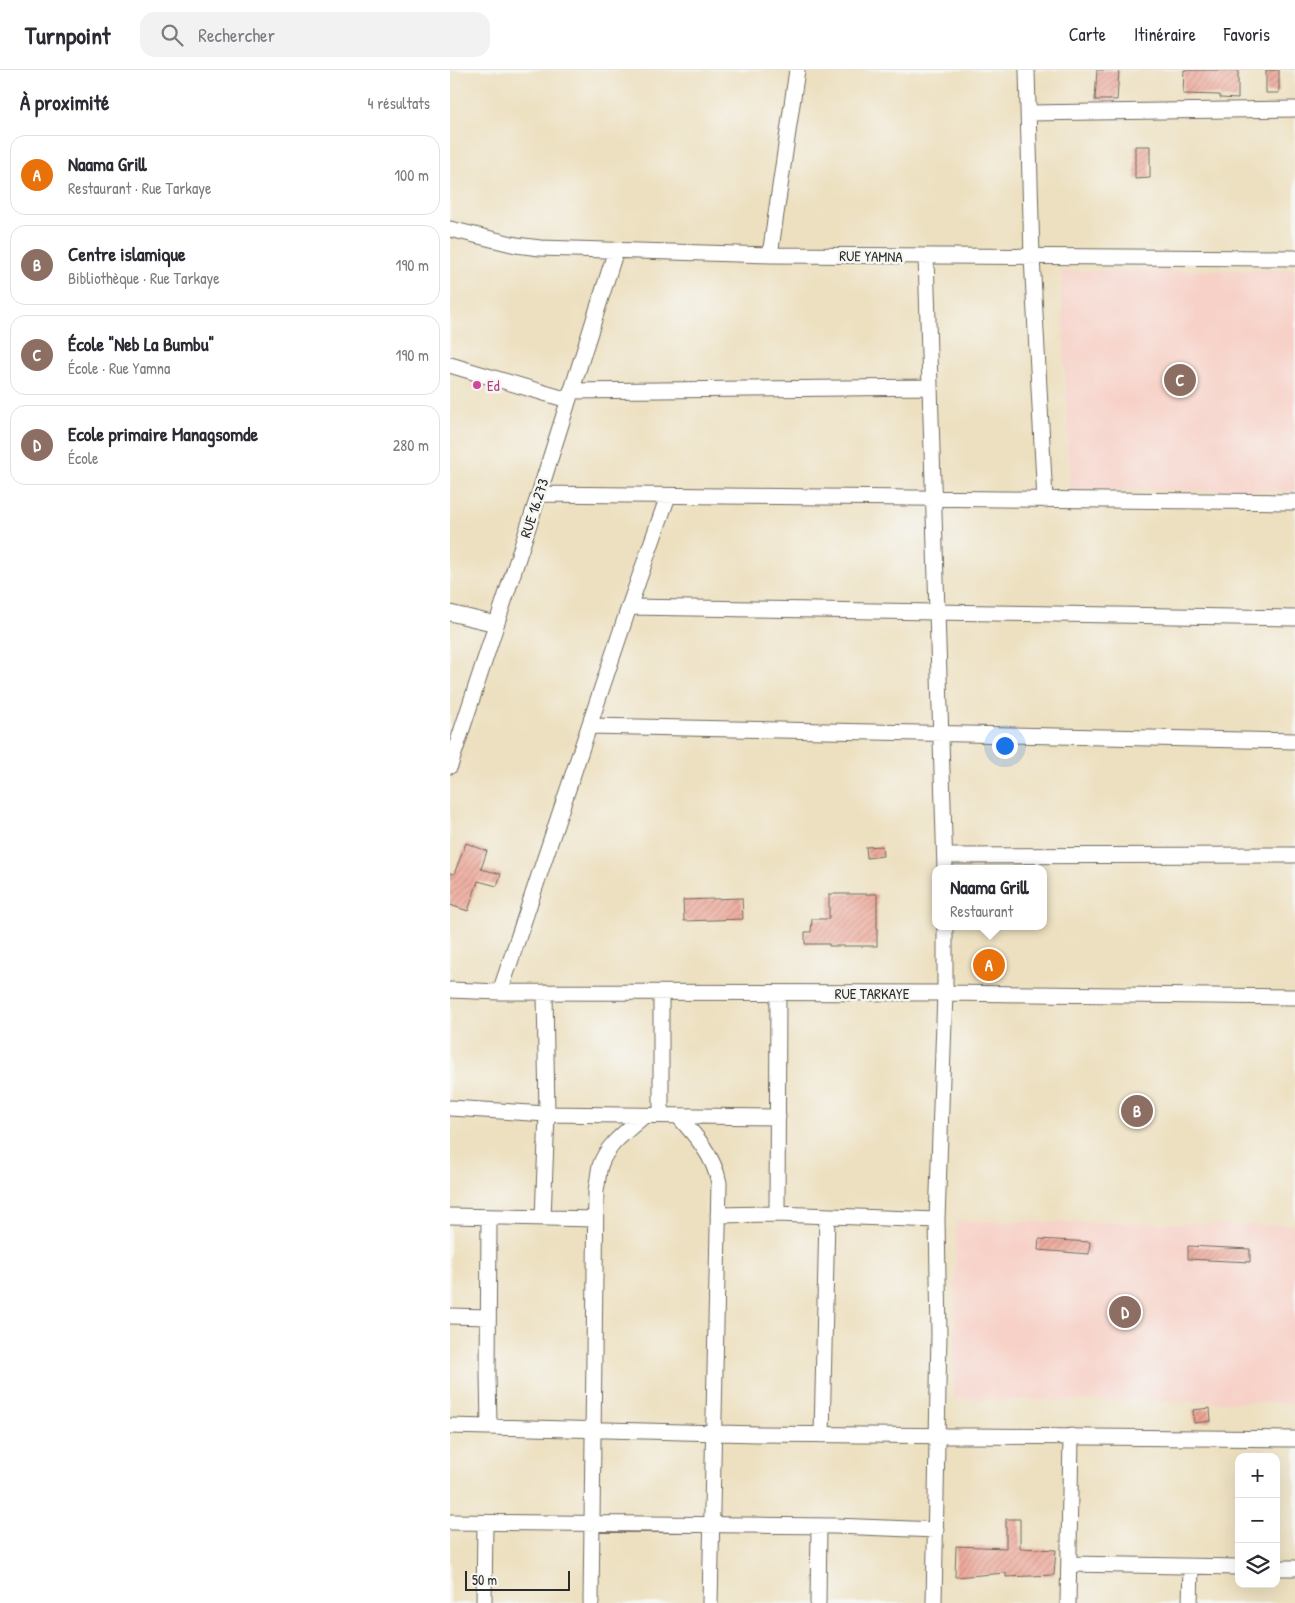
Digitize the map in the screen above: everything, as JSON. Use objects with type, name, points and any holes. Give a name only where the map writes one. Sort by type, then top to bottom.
[{"type":"street","points":[[770,255],[797,70]]},
{"type":"street","points":[[1027,70],[1032,257],[1045,500]]},
{"type":"street","points":[[1029,113],[1295,108]]},
{"type":"street","name":"RUE YAMNA","points":[[450,229],[516,245],[540,248],[770,255],[1295,258]]},
{"type":"street","name":"RUE 16.273","points":[[450,766],[453,745],[539,494],[616,250]]},
{"type":"street","points":[[926,256],[945,862],[1295,855]]},
{"type":"street","points":[[450,365],[569,396],[930,387]]},
{"type":"street","points":[[539,494],[1295,502]]},
{"type":"street","points":[[500,992],[668,496]]},
{"type":"street","points":[[629,607],[1295,618]]},
{"type":"street","points":[[450,613],[496,624]]},
{"type":"street","points":[[589,726],[1295,741]]},
{"type":"street","points":[[934,1603],[939,1334],[937,1220],[946,993],[945,930]]},
{"type":"street","name":"RUE TARKAYE","points":[[450,990],[500,992],[946,993],[1295,997]]},
{"type":"street","points":[[543,1218],[547,1114],[545,992]]},
{"type":"street","points":[[661,993],[661,1115]]},
{"type":"street","points":[[777,1214],[778,994]]},
{"type":"street","points":[[450,1108],[547,1114],[778,1117]]},
{"type":"street","points":[[591,1603],[596,1190],[600,1167],[605,1153],[614,1142],[644,1116]]},
{"type":"street","points":[[678,1116],[704,1148],[717,1172],[719,1183],[710,1603]]},
{"type":"street","points":[[718,1215],[777,1214],[937,1220]]},
{"type":"street","points":[[450,1216],[595,1219]]},
{"type":"street","points":[[822,1435],[827,1216]]},
{"type":"street","points":[[489,1218],[489,1426]]},
{"type":"street","points":[[450,1316],[488,1317]]},
{"type":"street","points":[[450,1426],[822,1435],[1295,1439]]},
{"type":"street","points":[[1068,1603],[1071,1436]]},
{"type":"street","points":[[450,1522],[819,1526],[936,1530]]},
{"type":"street","points":[[484,1603],[485,1523]]},
{"type":"street","points":[[818,1603],[819,1526]]},
{"type":"street","points":[[1069,1564],[1235,1567]]},
{"type":"street","points":[[1190,1603],[1191,1566]]},
{"type":"street","points":[[1280,1568],[1295,1568]]},
{"type":"shaded area","points":[[1295,270],[1295,491],[1070,490],[1061,271]]},
{"type":"shaded area","points":[[956,1221],[1295,1225],[1295,1403],[954,1399]]},
{"type":"building","points":[[1097,70],[1119,70],[1117,100],[1095,100]]},
{"type":"building","points":[[1184,70],[1238,70],[1238,99],[1220,98],[1220,95],[1183,94]]},
{"type":"building","points":[[1266,70],[1279,70],[1279,93],[1266,93]]},
{"type":"building","points":[[1135,146],[1150,146],[1150,178],[1135,179]]},
{"type":"building","points":[[466,843],[487,851],[481,869],[501,874],[497,886],[478,881],[468,911],[450,905],[450,873],[454,874]]},
{"type":"building","points":[[882,846],[883,856],[867,858],[866,847]]},
{"type":"building","points":[[829,894],[877,894],[877,946],[805,944],[805,932],[811,932],[812,919],[829,919]]},
{"type":"building","points":[[742,898],[743,919],[684,921],[683,900]]},
{"type":"building","points":[[1039,1239],[1090,1242],[1089,1254],[1038,1250]]},
{"type":"building","points":[[1188,1246],[1250,1249],[1250,1262],[1188,1259]]},
{"type":"building","points":[[1210,1408],[1211,1421],[1194,1423],[1193,1410]]},
{"type":"building","points":[[1006,1519],[1020,1519],[1020,1548],[1056,1550],[1054,1575],[1006,1577],[1006,1573],[955,1577],[956,1546],[1006,1548]]},
{"type":"place","name":"École \"Neb La Bumbu\"","points":[[1180,380]]},
{"type":"place","name":"Ed","points":[[477,385]]},
{"type":"place","name":"Naama Grill","points":[[989,965]]},
{"type":"place","name":"Centre islamique","points":[[1137,1111]]},
{"type":"place","name":"Ecole primaire Managsomde","points":[[1125,1312]]}]
